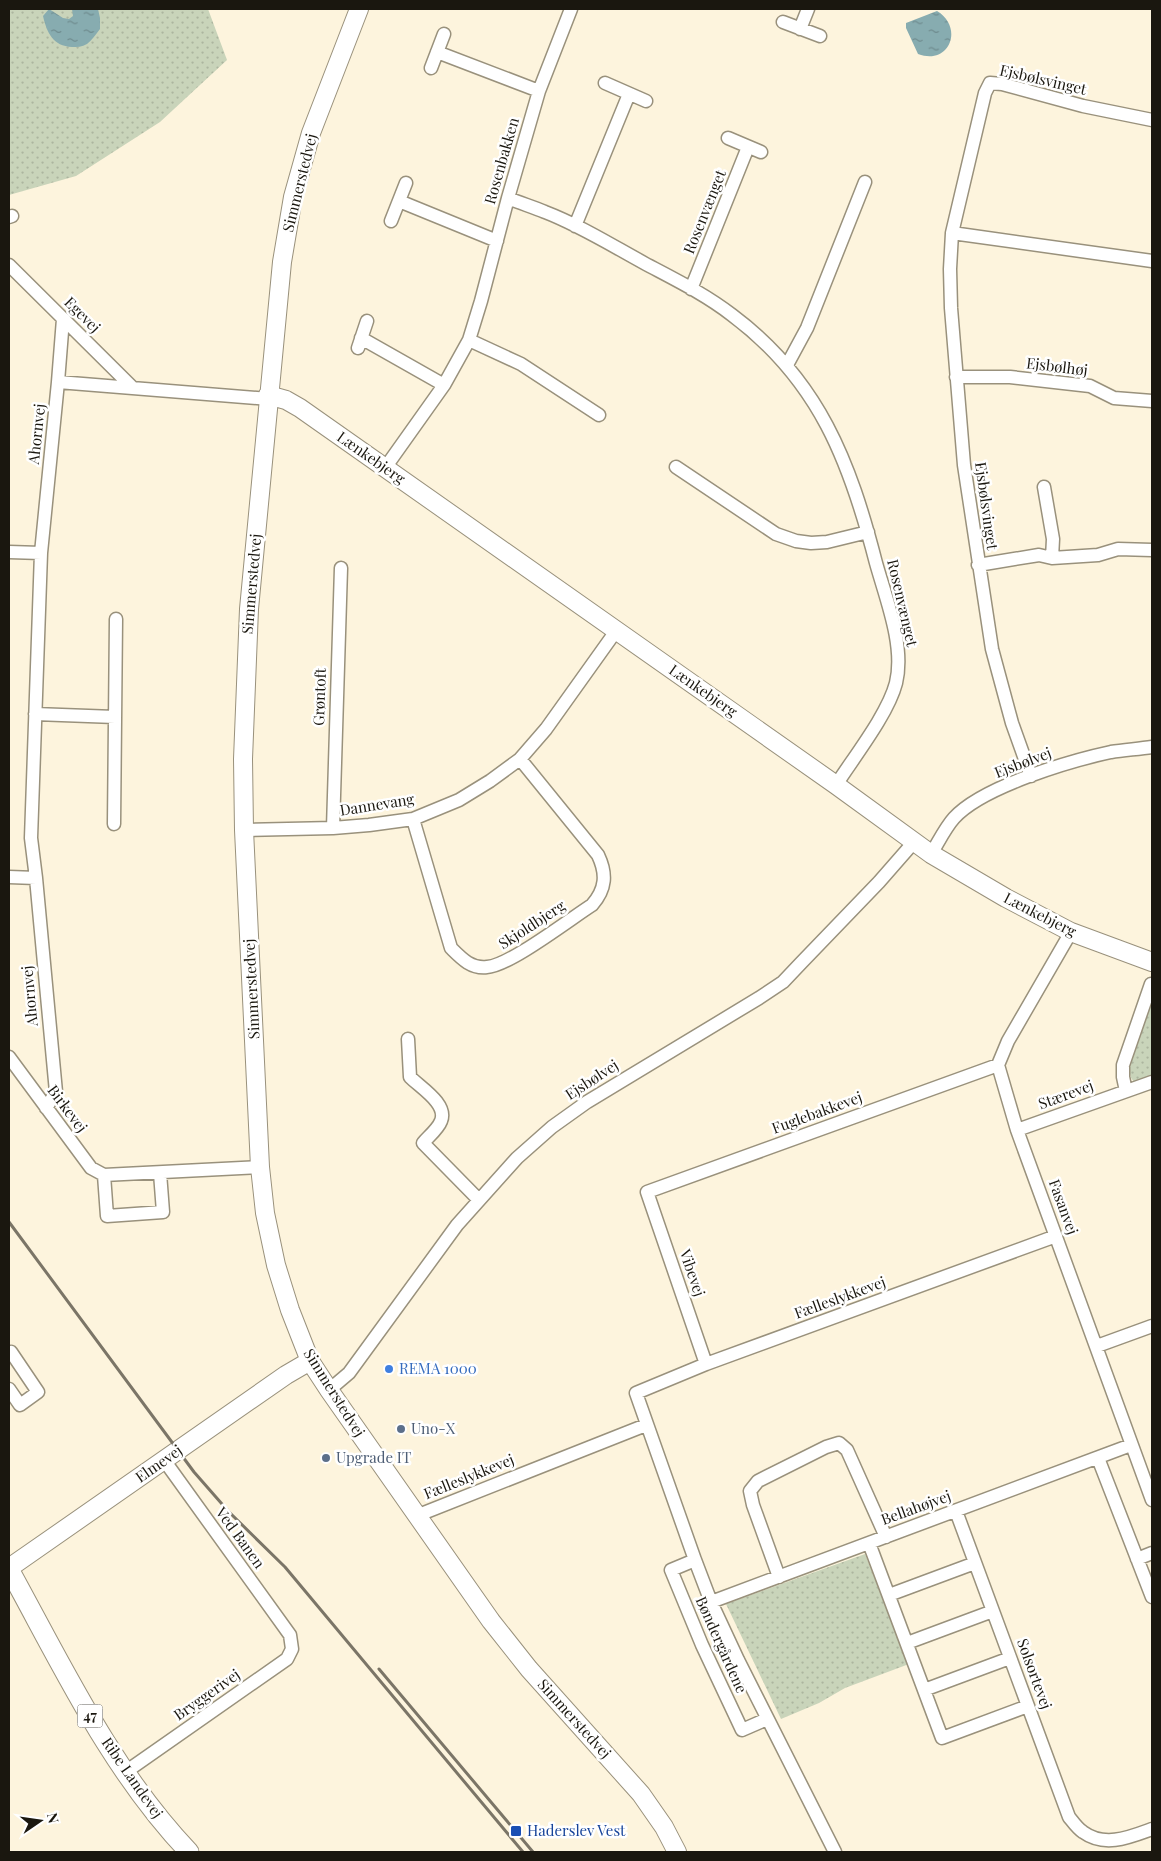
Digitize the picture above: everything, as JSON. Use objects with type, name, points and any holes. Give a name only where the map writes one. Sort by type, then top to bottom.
[{"type":"main road","name":"Ribe Landevej","points":[[9,1568],[99,1732],[124,1773],[155,1814],[189,1852]]},
{"type":"street","name":"Simmerstedvej","points":[[359,9],[311,133],[293,197],[282,262],[249,609],[243,759],[244,830],[260,1167],[265,1214],[276,1265],[290,1310],[310,1361],[490,1621],[641,1794],[664,1827],[678,1852]]},
{"type":"street","name":"Rosenbakken","points":[[385,468],[444,385],[469,340],[482,301],[496,241],[539,91],[570,9]]},
{"type":"street","points":[[800,28],[808,9]]},
{"type":"street","points":[[783,22],[820,36]]},
{"type":"street","points":[[431,68],[444,34]]},
{"type":"street","points":[[437,52],[539,91]]},
{"type":"street","points":[[605,83],[646,101]]},
{"type":"street","name":"Ejsbølsvinget","points":[[1032,776],[1012,723],[992,649],[978,565],[964,465],[956,377],[950,269],[952,234],[985,93],[990,83],[1002,84],[1083,106],[1152,120]]},
{"type":"street","points":[[575,226],[629,94]]},
{"type":"street","name":"Rosenvænget","points":[[691,288],[755,149],[728,138]]},
{"type":"street","points":[[786,365],[807,328],[865,182]]},
{"type":"street","points":[[391,221],[406,183]]},
{"type":"street","name":"Rosenvænget","points":[[508,198],[546,212],[575,226],[691,288],[731,314],[759,336],[786,365],[813,400],[833,435],[850,473],[868,532],[897,640],[898,661],[896,683],[884,711],[836,785]]},
{"type":"street","points":[[399,201],[496,241]]},
{"type":"street","points":[[952,234],[1152,261]]},
{"type":"street","name":"Egevej","points":[[9,265],[132,388]]},
{"type":"street","name":"Ahornvej","points":[[46,1108],[56,1092],[36,878],[30,838],[41,553],[63,319]]},
{"type":"street","points":[[367,321],[359,343],[444,385]]},
{"type":"street","points":[[469,340],[521,364],[600,415]]},
{"type":"street","name":"Ejsbølhøj","points":[[956,377],[1010,378],[1090,386],[1114,398],[1152,401]]},
{"type":"street","points":[[58,382],[268,397]]},
{"type":"street","name":"Lænkebjerg","points":[[268,397],[286,400],[300,408],[836,785],[931,854],[1006,898],[1071,932],[1152,962]]},
{"type":"street","points":[[676,466],[776,534],[796,541],[827,542],[868,532]]},
{"type":"street","points":[[1044,487],[1053,539],[1052,558]]},
{"type":"street","points":[[978,565],[1039,555],[1052,558],[1098,555],[1118,549],[1152,550]]},
{"type":"street","points":[[9,552],[41,553]]},
{"type":"street","name":"Grøntoft","points":[[333,828],[341,568]]},
{"type":"street","points":[[114,824],[116,619]]},
{"type":"street","name":"Dannevang","points":[[244,830],[333,828],[413,819],[459,800],[490,781],[520,759],[546,729],[616,631]]},
{"type":"street","points":[[35,714],[115,717]]},
{"type":"street","name":"Ejsbølvej","points":[[931,854],[953,819],[977,800],[1011,783],[1110,753],[1152,747]]},
{"type":"street","name":"Skjoldbjerg","points":[[413,819],[451,948],[463,960],[473,966],[486,968],[504,963],[592,904],[598,897],[604,880],[603,865],[598,855],[520,759]]},
{"type":"street","name":"Ejsbølvej","points":[[329,1390],[349,1373],[457,1225],[517,1158],[552,1127],[587,1102],[759,998],[782,982],[879,882],[914,842]]},
{"type":"street","points":[[9,877],[36,878]]},
{"type":"street","points":[[998,1065],[1008,1041],[1071,932]]},
{"type":"street","points":[[1126,1091],[1123,1064],[1151,984]]},
{"type":"street","points":[[408,1039],[410,1077],[438,1103],[442,1111],[441,1122],[423,1144],[479,1200]]},
{"type":"street","name":"Birkevej","points":[[9,1057],[91,1168],[104,1175]]},
{"type":"street","name":"Fasanvej","points":[[998,1065],[1017,1130],[1152,1500]]},
{"type":"street","name":"Fuglebakkevej","points":[[647,1192],[998,1065]]},
{"type":"street","name":"Stærevej","points":[[1017,1130],[1152,1082]]},
{"type":"street","points":[[160,1173],[163,1212],[107,1216],[104,1175],[260,1167]]},
{"type":"street","name":"Vibevej","points":[[647,1192],[706,1364]]},
{"type":"street","name":"Fælleslykkevej","points":[[636,1393],[706,1364],[1056,1236]]},
{"type":"street","points":[[1097,1346],[1152,1326]]},
{"type":"street","points":[[9,1353],[11,1352],[38,1392],[20,1405],[9,1389]]},
{"type":"street","name":"Elmevej","points":[[9,1568],[286,1375],[310,1361]]},
{"type":"street","name":"Bøndergårdene","points":[[636,1393],[711,1602],[767,1719],[835,1852]]},
{"type":"street","name":"Fælleslykkevej","points":[[416,1516],[646,1425]]},
{"type":"street","points":[[779,1577],[753,1505],[750,1491],[758,1481],[826,1447],[839,1443],[847,1450],[886,1536]]},
{"type":"street","name":"Bellahøjvej","points":[[711,1602],[1131,1445]]},
{"type":"street","points":[[1098,1458],[1152,1597]]},
{"type":"street","name":"Ved Banen","points":[[164,1460],[290,1636]]},
{"type":"street","name":"Solsortevej","points":[[956,1511],[1069,1817],[1082,1832],[1094,1838],[1109,1841],[1123,1840],[1152,1829]]},
{"type":"street","points":[[869,1543],[942,1738],[1028,1706]]},
{"type":"street","points":[[1137,1559],[1152,1553]]},
{"type":"street","name":"Bøndergårdene","points":[[695,1560],[670,1570],[706,1652],[742,1730],[767,1719]]},
{"type":"street","points":[[889,1595],[975,1563]]},
{"type":"street","points":[[907,1643],[993,1611]]},
{"type":"street","name":"Bryggerivej","points":[[124,1773],[287,1659],[292,1649],[290,1636]]},
{"type":"street","points":[[924,1690],[1010,1658]]},
{"type":"green space","points":[[9,9],[208,9],[227,60],[160,122],[76,176],[9,195]]},
{"type":"green space","points":[[1152,993],[1152,1076],[1135,1083],[1131,1078],[1128,1065]]},
{"type":"green space","points":[[865,1554],[909,1664],[845,1688],[819,1703],[781,1719],[726,1604]]},
{"type":"water","points":[[49,9],[63,18],[69,19],[73,16],[72,9],[98,9],[100,29],[91,41],[83,46],[65,46],[52,38],[49,33],[43,16]]},
{"type":"water","points":[[937,11],[950,26],[950,43],[938,55],[918,54],[906,28],[906,23]]},
{"type":"railway","points":[[9,1222],[194,1472],[229,1512],[285,1567],[523,1852]]},
{"type":"railway","points":[[379,1669],[533,1852]]},
{"type":"place","name":"REMA 1000","points":[[389,1369]]},
{"type":"place","name":"Uno-X","points":[[401,1429]]},
{"type":"place","name":"Upgrade IT","points":[[326,1458]]},
{"type":"place","name":"Haderslev Vest","points":[[516,1831]]}]
